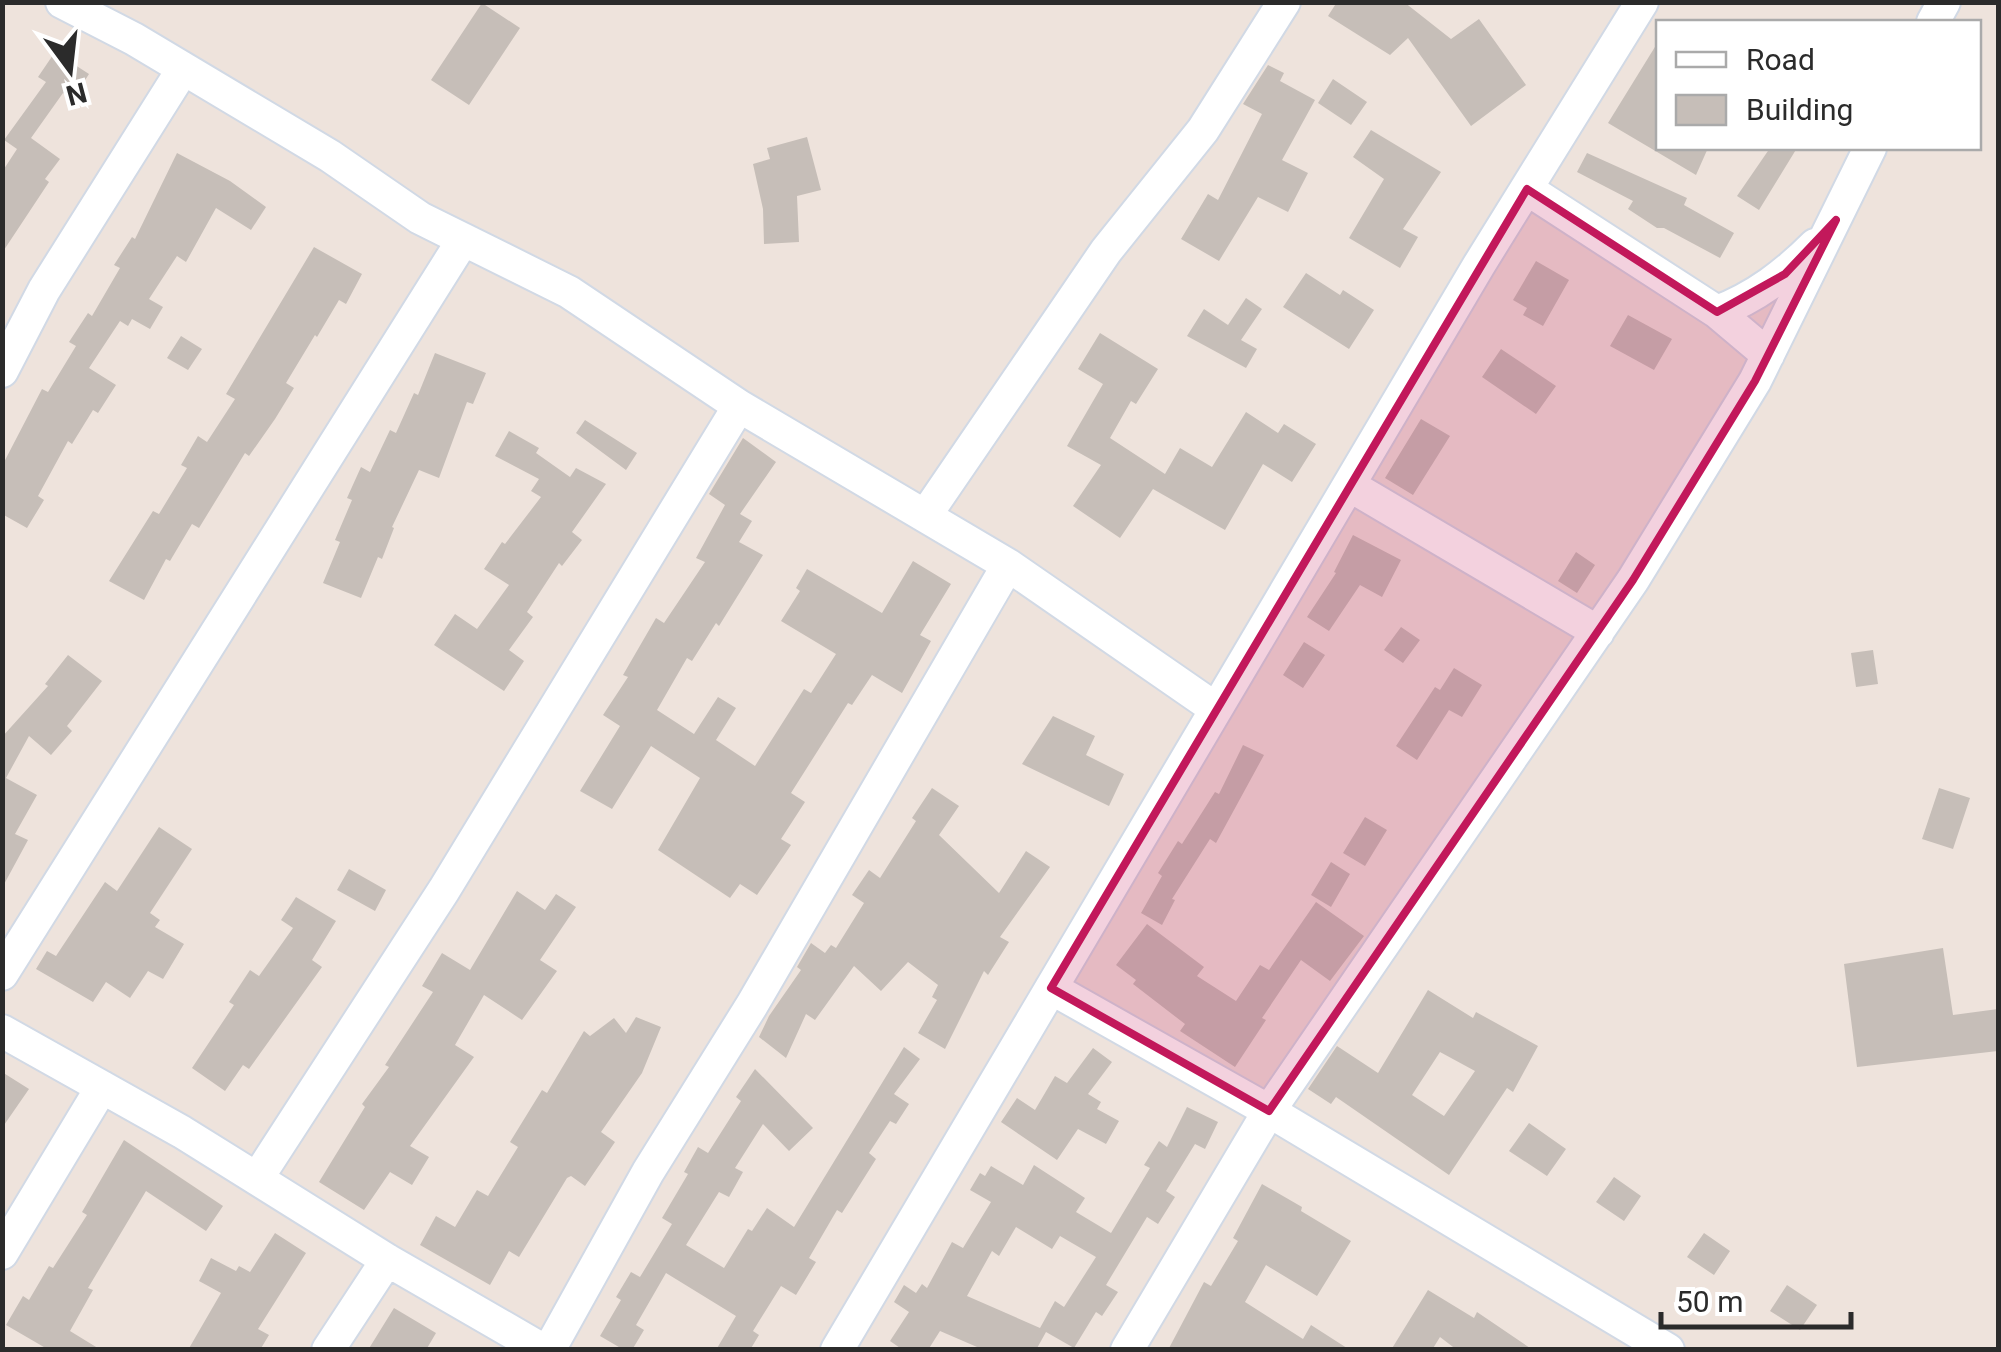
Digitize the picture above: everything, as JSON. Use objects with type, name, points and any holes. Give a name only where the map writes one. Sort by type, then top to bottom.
[{"type":"street","points":[[62,2],[330,156],[420,218],[569,292],[739,406],[1008,565],[1216,709]]},
{"type":"street","points":[[924,516],[1106,251],[1203,130],[1284,2]]},
{"type":"street","points":[[837,1350],[1349,485],[1642,2]]},
{"type":"street","points":[[2,370],[44,290],[183,69]]},
{"type":"street","points":[[1127,1350],[1269,1112],[1598,632],[1768,354],[1869,150]]},
{"type":"street","points":[[1526,189],[1717,312],[1768,354]]},
{"type":"street","points":[[1717,312],[1742,303],[1785,274],[1836,220]]},
{"type":"street","points":[[2,974],[463,240]]},
{"type":"street","points":[[258,1177],[444,890],[739,406]]},
{"type":"street","points":[[1349,485],[1598,632]]},
{"type":"street","points":[[2,1031],[258,1177],[387,1260],[546,1350],[1008,565]]},
{"type":"street","points":[[1051,988],[1269,1112],[1668,1350]]},
{"type":"street","points":[[2,1253],[102,1087]]},
{"type":"street","points":[[328,1350],[387,1260]]},
{"type":"highlighted area","points":[[1527,189],[1717,312],[1785,274],[1836,220],[1755,381],[1633,580],[1269,1111],[1051,988]]},
{"type":"building","points":[[1337,2],[1404,2],[1451,39],[1479,19],[1526,85],[1471,126],[1408,38],[1390,55],[1328,16]]},
{"type":"building","points":[[482,3],[520,28],[469,105],[431,80]]},
{"type":"building","points":[[1656,45],[1656,150],[1707,150],[1696,175],[1608,123]]},
{"type":"building","points":[[55,52],[89,74],[73,99],[63,93],[31,138],[60,159],[2,253],[2,172],[17,149],[4,140],[46,82],[38,77]]},
{"type":"building","points":[[1268,65],[1284,73],[1280,81],[1315,100],[1282,160],[1308,173],[1288,212],[1258,197],[1219,261],[1181,239],[1208,194],[1218,200],[1262,114],[1243,104]]},
{"type":"building","points":[[1333,79],[1367,102],[1351,125],[1318,103]]},
{"type":"building","points":[[1371,130],[1441,172],[1403,229],[1418,237],[1400,268],[1349,238],[1384,179],[1353,157]]},
{"type":"building","points":[[807,137],[821,190],[797,196],[799,242],[764,244],[763,209],[753,164],[770,159],[767,148]]},
{"type":"building","points":[[1769,150],[1796,150],[1759,210],[1737,196]]},
{"type":"building","points":[[177,153],[230,181],[266,207],[251,230],[216,208],[186,262],[177,256],[149,299],[163,307],[150,329],[132,319],[128,326],[120,321],[89,368],[116,385],[98,413],[93,410],[72,444],[68,441],[38,496],[44,500],[27,528],[2,514],[2,466],[42,389],[48,392],[76,346],[69,342],[88,313],[92,316],[120,268],[114,265],[132,237],[135,239]]},
{"type":"building","points":[[1587,153],[1687,198],[1684,205],[1734,233],[1720,258],[1664,228],[1657,228],[1628,209],[1633,201],[1577,172]]},
{"type":"building","points":[[314,247],[362,274],[346,304],[339,300],[315,335],[286,383],[294,388],[275,419],[249,456],[245,453],[199,528],[192,524],[170,561],[166,559],[144,600],[109,581],[153,511],[159,514],[187,468],[181,465],[198,436],[207,442],[235,399],[226,394]]},
{"type":"building","points":[[1536,261],[1569,280],[1543,326],[1523,315],[1527,308],[1513,300]]},
{"type":"building","points":[[1306,273],[1340,295],[1343,290],[1374,310],[1349,349],[1283,307]]},
{"type":"building","points":[[1246,298],[1262,309],[1241,340],[1257,349],[1246,368],[1187,336],[1204,309],[1228,325]]},
{"type":"building","points":[[1628,315],[1672,339],[1654,370],[1610,346]]},
{"type":"building","points":[[1100,333],[1158,369],[1136,404],[1131,401],[1110,438],[1165,474],[1180,448],[1212,467],[1246,412],[1278,433],[1284,424],[1316,444],[1292,482],[1263,464],[1225,530],[1153,489],[1120,538],[1073,506],[1101,465],[1067,446],[1103,384],[1078,369]]},
{"type":"building","points":[[181,336],[202,349],[188,370],[167,358]]},
{"type":"building","points":[[1501,349],[1556,386],[1536,414],[1482,377]]},
{"type":"building","points":[[435,353],[486,373],[473,404],[467,402],[439,478],[419,470],[392,527],[382,559],[378,557],[361,598],[323,583],[352,500],[347,498],[361,467],[370,472],[390,430],[396,433],[414,393],[418,395]]},
{"type":"building","points":[[1421,419],[1450,436],[1413,495],[1385,478]]},
{"type":"building","points":[[585,420],[637,453],[626,470],[576,433]]},
{"type":"building","points":[[509,431],[539,448],[536,453],[570,477],[576,468],[606,484],[572,532],[582,540],[562,566],[559,563],[527,612],[533,617],[509,650],[524,661],[504,691],[434,645],[455,614],[477,629],[509,585],[484,569],[541,497],[531,491],[539,479],[495,456]]},
{"type":"building","points":[[743,438],[776,462],[740,514],[752,521],[739,542],[763,555],[719,626],[716,623],[692,661],[687,658],[657,710],[694,734],[718,697],[736,708],[716,740],[755,766],[804,689],[811,693],[836,654],[781,621],[800,591],[796,588],[807,569],[882,613],[913,561],[951,584],[920,635],[931,641],[902,693],[872,675],[852,705],[848,703],[791,793],[805,802],[781,839],[791,845],[757,895],[740,884],[730,898],[658,850],[700,778],[651,746],[612,809],[580,791],[620,726],[603,715],[628,677],[623,675],[656,618],[664,623],[705,562],[696,558],[725,505],[709,494]]},
{"type":"building","points":[[1353,535],[1401,560],[1382,597],[1360,585],[1329,631],[1307,617],[1336,573]]},
{"type":"building","points":[[1576,552],[1595,565],[1577,593],[1558,581]]},
{"type":"building","points":[[1401,627],[1420,640],[1403,663],[1384,650]]},
{"type":"building","points":[[1304,642],[1325,655],[1303,688],[1283,675]]},
{"type":"building","points":[[1873,650],[1878,684],[1856,687],[1851,653]]},
{"type":"building","points":[[68,655],[102,681],[67,726],[72,731],[51,755],[29,736],[6,778],[37,795],[15,834],[28,840],[2,888],[2,737],[48,686],[45,684]]},
{"type":"building","points":[[1454,668],[1482,685],[1462,717],[1449,710],[1417,760],[1396,746],[1435,687],[1440,690]]},
{"type":"building","points":[[1053,716],[1095,736],[1086,755],[1124,774],[1109,806],[1022,764]]},
{"type":"building","points":[[1243,745],[1264,755],[1216,843],[1210,839],[1172,899],[1175,900],[1162,925],[1141,913],[1162,876],[1158,873],[1215,792],[1219,794]]},
{"type":"building","points":[[932,788],[959,806],[939,835],[999,893],[1026,851],[1050,867],[1000,937],[1009,942],[988,975],[984,971],[945,1049],[918,1033],[937,1000],[932,997],[938,985],[908,962],[881,991],[854,966],[815,1020],[806,1014],[786,1058],[759,1037],[769,1016],[801,970],[797,967],[811,943],[825,953],[831,945],[836,948],[864,903],[852,895],[869,870],[880,878]]},
{"type":"building","points":[[1939,788],[1970,798],[1953,849],[1922,839]]},
{"type":"building","points":[[1365,817],[1387,830],[1365,866],[1343,853]]},
{"type":"building","points":[[159,827],[192,849],[150,913],[160,920],[155,927],[184,944],[163,979],[148,971],[130,998],[106,982],[93,1002],[36,969],[47,951],[56,956],[105,882],[117,891]]},
{"type":"building","points":[[1331,862],[1350,874],[1331,907],[1311,895]]},
{"type":"building","points":[[349,869],[386,890],[375,911],[337,890]]},
{"type":"building","points":[[517,891],[545,910],[556,894],[576,907],[540,960],[557,971],[522,1020],[484,995],[455,1045],[474,1057],[410,1146],[429,1157],[412,1185],[390,1172],[364,1210],[319,1182],[365,1107],[362,1104],[389,1067],[385,1065],[433,992],[422,986],[442,953],[470,970]]},
{"type":"building","points":[[296,897],[336,921],[312,960],[322,967],[249,1069],[243,1065],[225,1091],[192,1068],[234,1005],[229,1002],[250,970],[259,976],[293,928],[281,920]]},
{"type":"building","points":[[1316,902],[1364,936],[1330,981],[1301,960],[1235,1067],[1180,1031],[1185,1024],[1133,984],[1136,980],[1116,965],[1147,924],[1204,967],[1197,976],[1236,1001],[1260,965],[1269,970]]},
{"type":"building","points":[[1943,948],[1953,1015],[1998,1009],[1998,1051],[1857,1067],[1844,964]]},
{"type":"building","points":[[1428,990],[1473,1018],[1476,1012],[1538,1046],[1513,1092],[1507,1088],[1449,1175],[1336,1097],[1331,1104],[1308,1089],[1337,1046],[1378,1073]],"holes":[[[1440,1052],[1475,1071],[1444,1116],[1412,1095]]]},
{"type":"building","points":[[636,1017],[661,1027],[642,1073],[601,1132],[615,1142],[585,1186],[571,1176],[567,1178],[519,1257],[509,1251],[490,1285],[420,1245],[436,1216],[455,1227],[477,1190],[488,1196],[518,1147],[510,1142],[542,1090],[547,1093],[584,1031],[590,1036],[614,1018],[626,1033]]},
{"type":"building","points":[[904,1047],[920,1059],[894,1094],[909,1104],[896,1124],[890,1121],[869,1153],[876,1159],[842,1213],[837,1210],[809,1258],[816,1262],[796,1295],[781,1286],[753,1331],[759,1335],[750,1350],[716,1350],[736,1316],[666,1273],[636,1325],[644,1330],[632,1350],[624,1350],[600,1336],[621,1300],[616,1297],[631,1272],[640,1277],[672,1224],[662,1218],[688,1174],[684,1172],[698,1147],[708,1153],[741,1101],[736,1097],[755,1069],[813,1128],[789,1151],[763,1124],[735,1168],[743,1172],[729,1197],[719,1192],[686,1245],[724,1268],[748,1229],[752,1231],[767,1208],[794,1227]]},
{"type":"building","points":[[1093,1048],[1112,1062],[1088,1094],[1101,1102],[1097,1109],[1119,1121],[1106,1144],[1078,1129],[1057,1160],[1001,1122],[1017,1098],[1035,1110],[1055,1076],[1067,1083]]},
{"type":"building","points":[[2,1072],[29,1089],[2,1128]]},
{"type":"building","points":[[1187,1107],[1218,1122],[1205,1149],[1195,1144],[1166,1191],[1175,1197],[1158,1224],[1147,1217],[1106,1285],[1118,1292],[1102,1316],[1096,1312],[1074,1348],[1046,1332],[1036,1350],[984,1350],[940,1331],[928,1350],[903,1350],[890,1341],[909,1312],[894,1302],[904,1285],[916,1293],[922,1284],[927,1288],[952,1242],[963,1248],[991,1202],[970,1190],[980,1173],[985,1176],[991,1166],[1023,1185],[1034,1165],[1085,1198],[1076,1212],[1111,1233],[1150,1168],[1144,1165],[1159,1141],[1167,1147]],"holes":[[[1016,1227],[1052,1249],[1060,1236],[1096,1257],[1064,1307],[1055,1301],[1040,1328],[967,1296],[992,1251],[999,1256]]]},
{"type":"building","points":[[1529,1123],[1566,1149],[1547,1176],[1509,1151]]},
{"type":"building","points":[[124,1140],[223,1206],[206,1231],[146,1191],[88,1288],[93,1290],[70,1331],[101,1350],[49,1350],[6,1325],[23,1296],[29,1300],[49,1266],[53,1268],[87,1215],[82,1212]]},
{"type":"building","points":[[1614,1177],[1641,1196],[1624,1221],[1596,1202]]},
{"type":"building","points":[[1262,1184],[1351,1241],[1317,1296],[1266,1265],[1245,1302],[1303,1339],[1311,1325],[1350,1350],[1168,1350],[1204,1282],[1211,1286],[1238,1241],[1233,1238]]},
{"type":"building","points":[[275,1233],[306,1253],[258,1329],[269,1335],[260,1350],[188,1350],[221,1293],[199,1281],[211,1258],[236,1271],[239,1266],[250,1272]]},
{"type":"building","points":[[1704,1233],[1730,1251],[1714,1275],[1687,1257]]},
{"type":"building","points":[[1787,1285],[1817,1305],[1800,1330],[1770,1311]]},
{"type":"building","points":[[1428,1290],[1474,1318],[1477,1312],[1533,1350],[1457,1350],[1440,1337],[1432,1350],[1391,1350]]},
{"type":"building","points":[[394,1308],[436,1333],[426,1350],[368,1350]]}]
